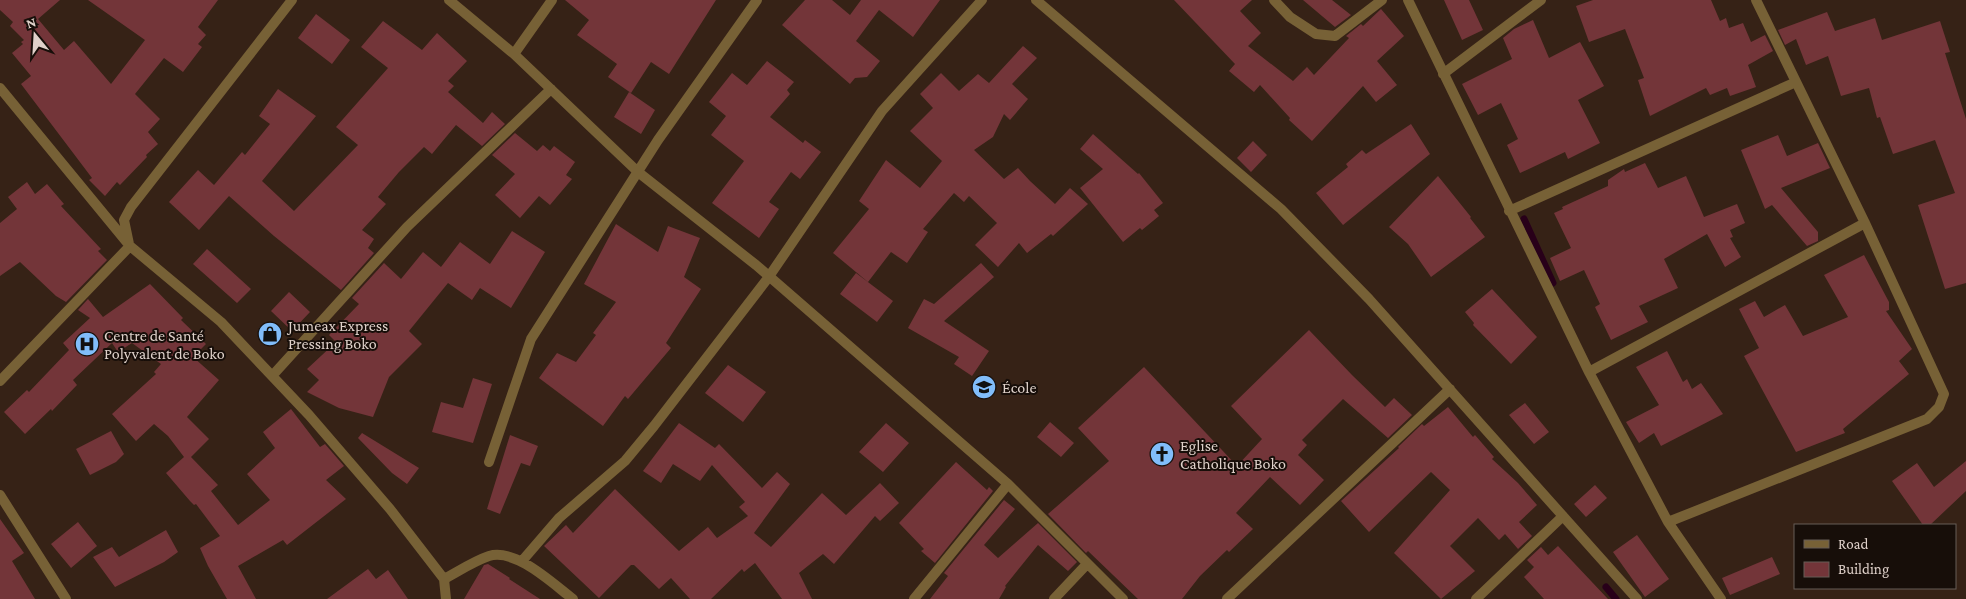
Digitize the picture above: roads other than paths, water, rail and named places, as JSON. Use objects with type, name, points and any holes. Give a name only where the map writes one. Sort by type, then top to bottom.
[{"type":"street","points":[[130,246],[124,220],[131,207],[292,0]]},
{"type":"street","points":[[449,0],[514,54],[638,172],[756,265],[768,278],[1008,484],[1123,599]]},
{"type":"street","points":[[514,54],[552,0]]},
{"type":"street","points":[[489,462],[531,339],[658,140],[757,0]]},
{"type":"street","points":[[522,561],[559,518],[625,461],[768,278],[882,111],[982,0]]},
{"type":"street","points":[[1036,0],[1281,209],[1369,299],[1637,599]]},
{"type":"street","points":[[1274,0],[1290,17],[1316,34],[1335,36],[1382,0]]},
{"type":"street","points":[[1408,0],[1589,372],[1668,522],[1721,599]]},
{"type":"street","points":[[1443,74],[1541,0]]},
{"type":"street","points":[[1668,522],[1926,419],[1939,407],[1944,394],[1865,223],[1756,0]]},
{"type":"street","points":[[1509,211],[1796,82]]},
{"type":"street","points":[[0,88],[130,246],[221,322],[272,376],[390,509],[444,579],[446,599]]},
{"type":"street","points":[[272,376],[407,227],[551,89]]},
{"type":"street","points":[[1589,372],[1865,223]]},
{"type":"street","points":[[0,381],[130,246]]},
{"type":"street","points":[[1227,599],[1450,389]]},
{"type":"street","points":[[914,599],[1008,484]]},
{"type":"street","points":[[0,495],[66,599]]},
{"type":"street","points":[[1476,599],[1563,516]]},
{"type":"street","points":[[444,579],[490,556],[501,555],[522,561],[573,599]]},
{"type":"street","points":[[1054,599],[1087,564]]},
{"type":"waterway","points":[[1524,219],[1553,283]]},
{"type":"waterway","points":[[1606,587],[1616,599]]},
{"type":"place","name":"Jumeax Express Pressing Boko","points":[[270,334]]},
{"type":"place","name":"Centre de Santé Polyvalent de Boko","points":[[87,344]]},
{"type":"place","name":"École","points":[[984,387]]},
{"type":"place","name":"Eglise Catholique Boko","points":[[1162,454]]}]
